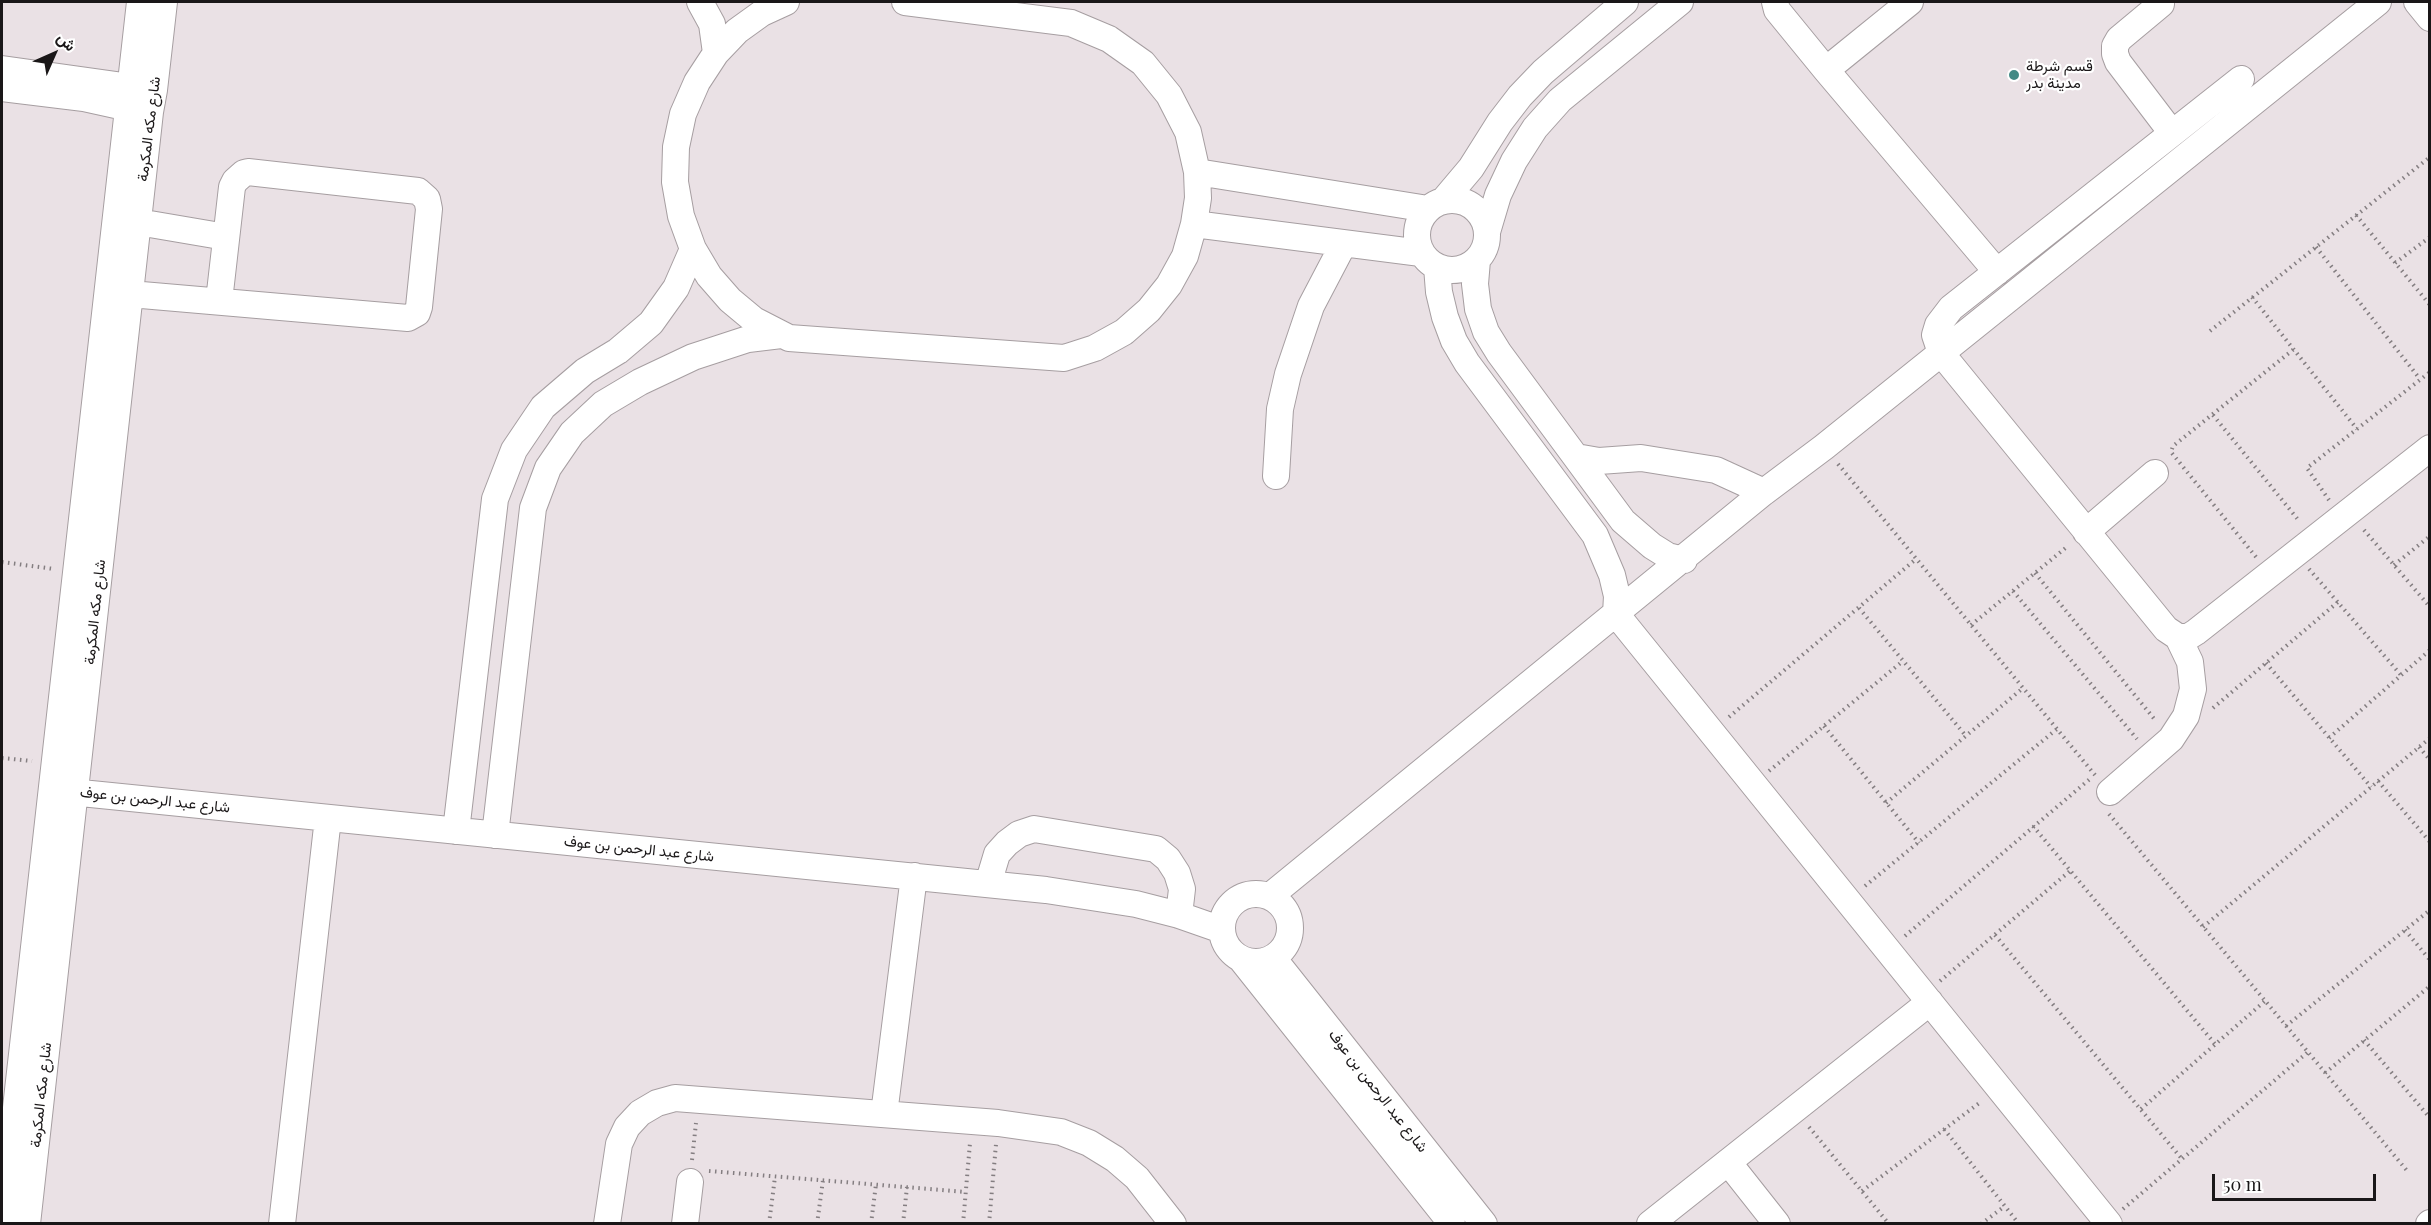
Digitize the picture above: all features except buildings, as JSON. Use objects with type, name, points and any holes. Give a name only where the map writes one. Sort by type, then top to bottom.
[{"type":"street","name":"شارع مكه المكرمة","points":[[3,1224],[130,294],[138,222],[141,99],[140,2]]},
{"type":"street","name":"شارع مكه المكرمة","points":[[27,1224],[63,791],[54,763],[76,571],[141,99],[164,2]]},
{"type":"street","points":[[700,2],[712,24],[716,53]]},
{"type":"street","points":[[786,2],[762,13],[716,53],[697,82],[683,114],[676,147],[675,182],[681,216],[693,249],[710,276],[730,300],[754,320],[789,338],[1064,358],[1095,348],[1124,332],[1149,310],[1169,285],[1185,256],[1194,224],[1198,198],[1197,172],[1188,132],[1169,95],[1143,63],[1109,39],[1071,23],[905,2]]},
{"type":"street","points":[[1625,2],[1543,72],[1520,96],[1500,122],[1471,168],[1417,229],[1416,237],[1429,260],[1454,341],[1467,363],[1595,535],[1612,575],[1617,596],[1616,614],[2109,1223]]},
{"type":"street","points":[[1680,2],[1560,100],[1535,128],[1514,161],[1498,195],[1486,242],[1477,260],[1475,284],[1486,332],[1623,521],[1637,535],[1668,556],[1684,560]]},
{"type":"street","points":[[1775,2],[1777,10],[1826,70],[1997,272]]},
{"type":"street","points":[[1826,70],[1910,2]]},
{"type":"street","points":[[1270,896],[1684,560],[1764,492],[1824,447],[2378,2]]},
{"type":"street","points":[[2416,2],[2430,18]]},
{"type":"street","points":[[2161,4],[2119,39],[2115,46],[2115,54],[2118,62],[2172,133]]},
{"type":"street","points":[[2,69],[141,99]]},
{"type":"street","points":[[2100,792],[2161,747],[2186,716],[2193,689],[2190,662],[2178,637],[2166,629],[1941,353],[1935,335],[1944,316],[2241,79]]},
{"type":"street","points":[[2,88],[84,98],[141,99]]},
{"type":"street","points":[[130,294],[219,302],[408,318],[413,316],[419,307],[429,203],[418,191],[248,172],[240,176],[232,187],[219,302]]},
{"type":"street","points":[[1197,172],[1436,205],[1461,201],[1476,209],[1487,231]]},
{"type":"street","points":[[138,222],[226,237]]},
{"type":"street","points":[[1194,224],[1344,243],[1429,260],[1446,270],[1463,269],[1477,260]]},
{"type":"street","points":[[1276,476],[1280,409],[1288,374],[1311,306],[1344,243]]},
{"type":"street","points":[[456,831],[495,499],[514,450],[543,407],[585,371],[618,351],[651,323],[676,288],[693,249]]},
{"type":"street","points":[[495,835],[533,508],[548,468],[572,433],[603,404],[640,382],[693,357],[748,339],[781,335]]},
{"type":"street","points":[[2178,637],[2188,637],[2196,632],[2430,448]]},
{"type":"street","points":[[1576,457],[1599,461],[1641,458],[1716,470],[1764,492]]},
{"type":"street","points":[[2086,532],[2155,473]]},
{"type":"street","name":"شارع عبد الرحمن بن عوف","points":[[63,791],[1091,895],[1136,903],[1222,930]]},
{"type":"street","points":[[282,1224],[328,818]]},
{"type":"street","points":[[988,884],[997,854],[1019,834],[1034,829],[1156,849],[1168,859],[1177,873],[1182,889],[1179,915]]},
{"type":"street","points":[[884,1114],[914,876]]},
{"type":"street","points":[[1255,893],[1270,896],[1284,907],[1290,922],[1291,931],[1285,947],[1273,958],[1257,962],[1241,959],[1228,947],[1222,930],[1224,915],[1240,897],[1255,893]]},
{"type":"street","name":"شارع عبد الرحمن بن عوف","points":[[1273,958],[1484,1224]]},
{"type":"street","name":"شارع عبد الرحمن بن عوف","points":[[1241,959],[1452,1224]]},
{"type":"street","points":[[1650,1224],[1795,1109],[1927,998]]},
{"type":"street","points":[[607,1224],[619,1144],[627,1127],[640,1113],[657,1103],[675,1098],[998,1123],[1061,1132],[1089,1143],[1115,1159],[1137,1178],[1173,1224]]},
{"type":"street","points":[[1728,1162],[1777,1224]]},
{"type":"street","points":[[685,1224],[690,1176]]},
{"type":"path","points":[[2210,331],[2430,157]]},
{"type":"path","points":[[2356,215],[2430,305]]},
{"type":"path","points":[[2395,263],[2430,237]]},
{"type":"path","points":[[2316,247],[2420,379]]},
{"type":"path","points":[[2252,297],[2357,429]]},
{"type":"path","points":[[2270,574],[2171,452],[2173,446],[2294,350]]},
{"type":"path","points":[[2430,372],[2307,468],[2430,607]]},
{"type":"path","points":[[2213,415],[2305,546],[2338,602],[2401,675]]},
{"type":"path","points":[[1824,447],[2057,729],[2100,792],[2203,927],[2409,1173]]},
{"type":"path","points":[[1971,625],[2086,532]]},
{"type":"path","points":[[2394,565],[2430,536]]},
{"type":"path","points":[[1711,731],[1916,559]]},
{"type":"path","points":[[2,562],[76,571]]},
{"type":"path","points":[[2035,573],[2161,747]]},
{"type":"path","points":[[2013,591],[2161,747]]},
{"type":"path","points":[[2186,716],[2206,713],[2338,602]]},
{"type":"path","points":[[1859,608],[1966,736]]},
{"type":"path","points":[[2329,738],[2430,650]]},
{"type":"path","points":[[1753,784],[1903,661]]},
{"type":"path","points":[[2266,663],[2371,787]]},
{"type":"path","points":[[1886,803],[2023,688]]},
{"type":"path","points":[[1824,726],[1919,843]]},
{"type":"path","points":[[1848,901],[2057,729]]},
{"type":"path","points":[[2203,927],[2430,738]]},
{"type":"path","points":[[2419,747],[2430,760]]},
{"type":"path","points":[[2,758],[54,763]]},
{"type":"path","points":[[2378,781],[2430,842]]},
{"type":"path","points":[[2084,784],[2100,792]]},
{"type":"path","points":[[2084,784],[2100,792]]},
{"type":"path","points":[[1888,951],[2084,784]]},
{"type":"path","points":[[2033,826],[2215,1044]]},
{"type":"path","points":[[1927,998],[1995,935],[2070,871]]},
{"type":"path","points":[[2286,1026],[2430,910]]},
{"type":"path","points":[[2405,930],[2430,960]]},
{"type":"path","points":[[1995,935],[2182,1159]]},
{"type":"path","points":[[2325,1073],[2430,986]]},
{"type":"path","points":[[2141,1109],[2265,1001]]},
{"type":"path","points":[[2364,1040],[2430,1118]]},
{"type":"path","points":[[2109,1223],[2308,1052]]},
{"type":"path","points":[[1862,1191],[2000,1088]]},
{"type":"path","points":[[698,1100],[690,1176],[775,1176],[966,1192]]},
{"type":"path","points":[[2425,1112],[2430,1108]]},
{"type":"path","points":[[1795,1109],[1889,1224]]},
{"type":"path","points":[[963,1224],[972,1121]]},
{"type":"path","points":[[989,1224],[998,1123]]},
{"type":"path","points":[[1944,1129],[2019,1224]]},
{"type":"path","points":[[770,1224],[775,1176]]},
{"type":"path","points":[[817,1224],[823,1180]]},
{"type":"path","points":[[871,1224],[876,1184]]},
{"type":"path","points":[[903,1224],[907,1187]]},
{"type":"path","points":[[1981,1224],[2005,1206]]},
{"type":"place","name":"قسم شرطة مدينة بدر","points":[[2014,75]]}]
